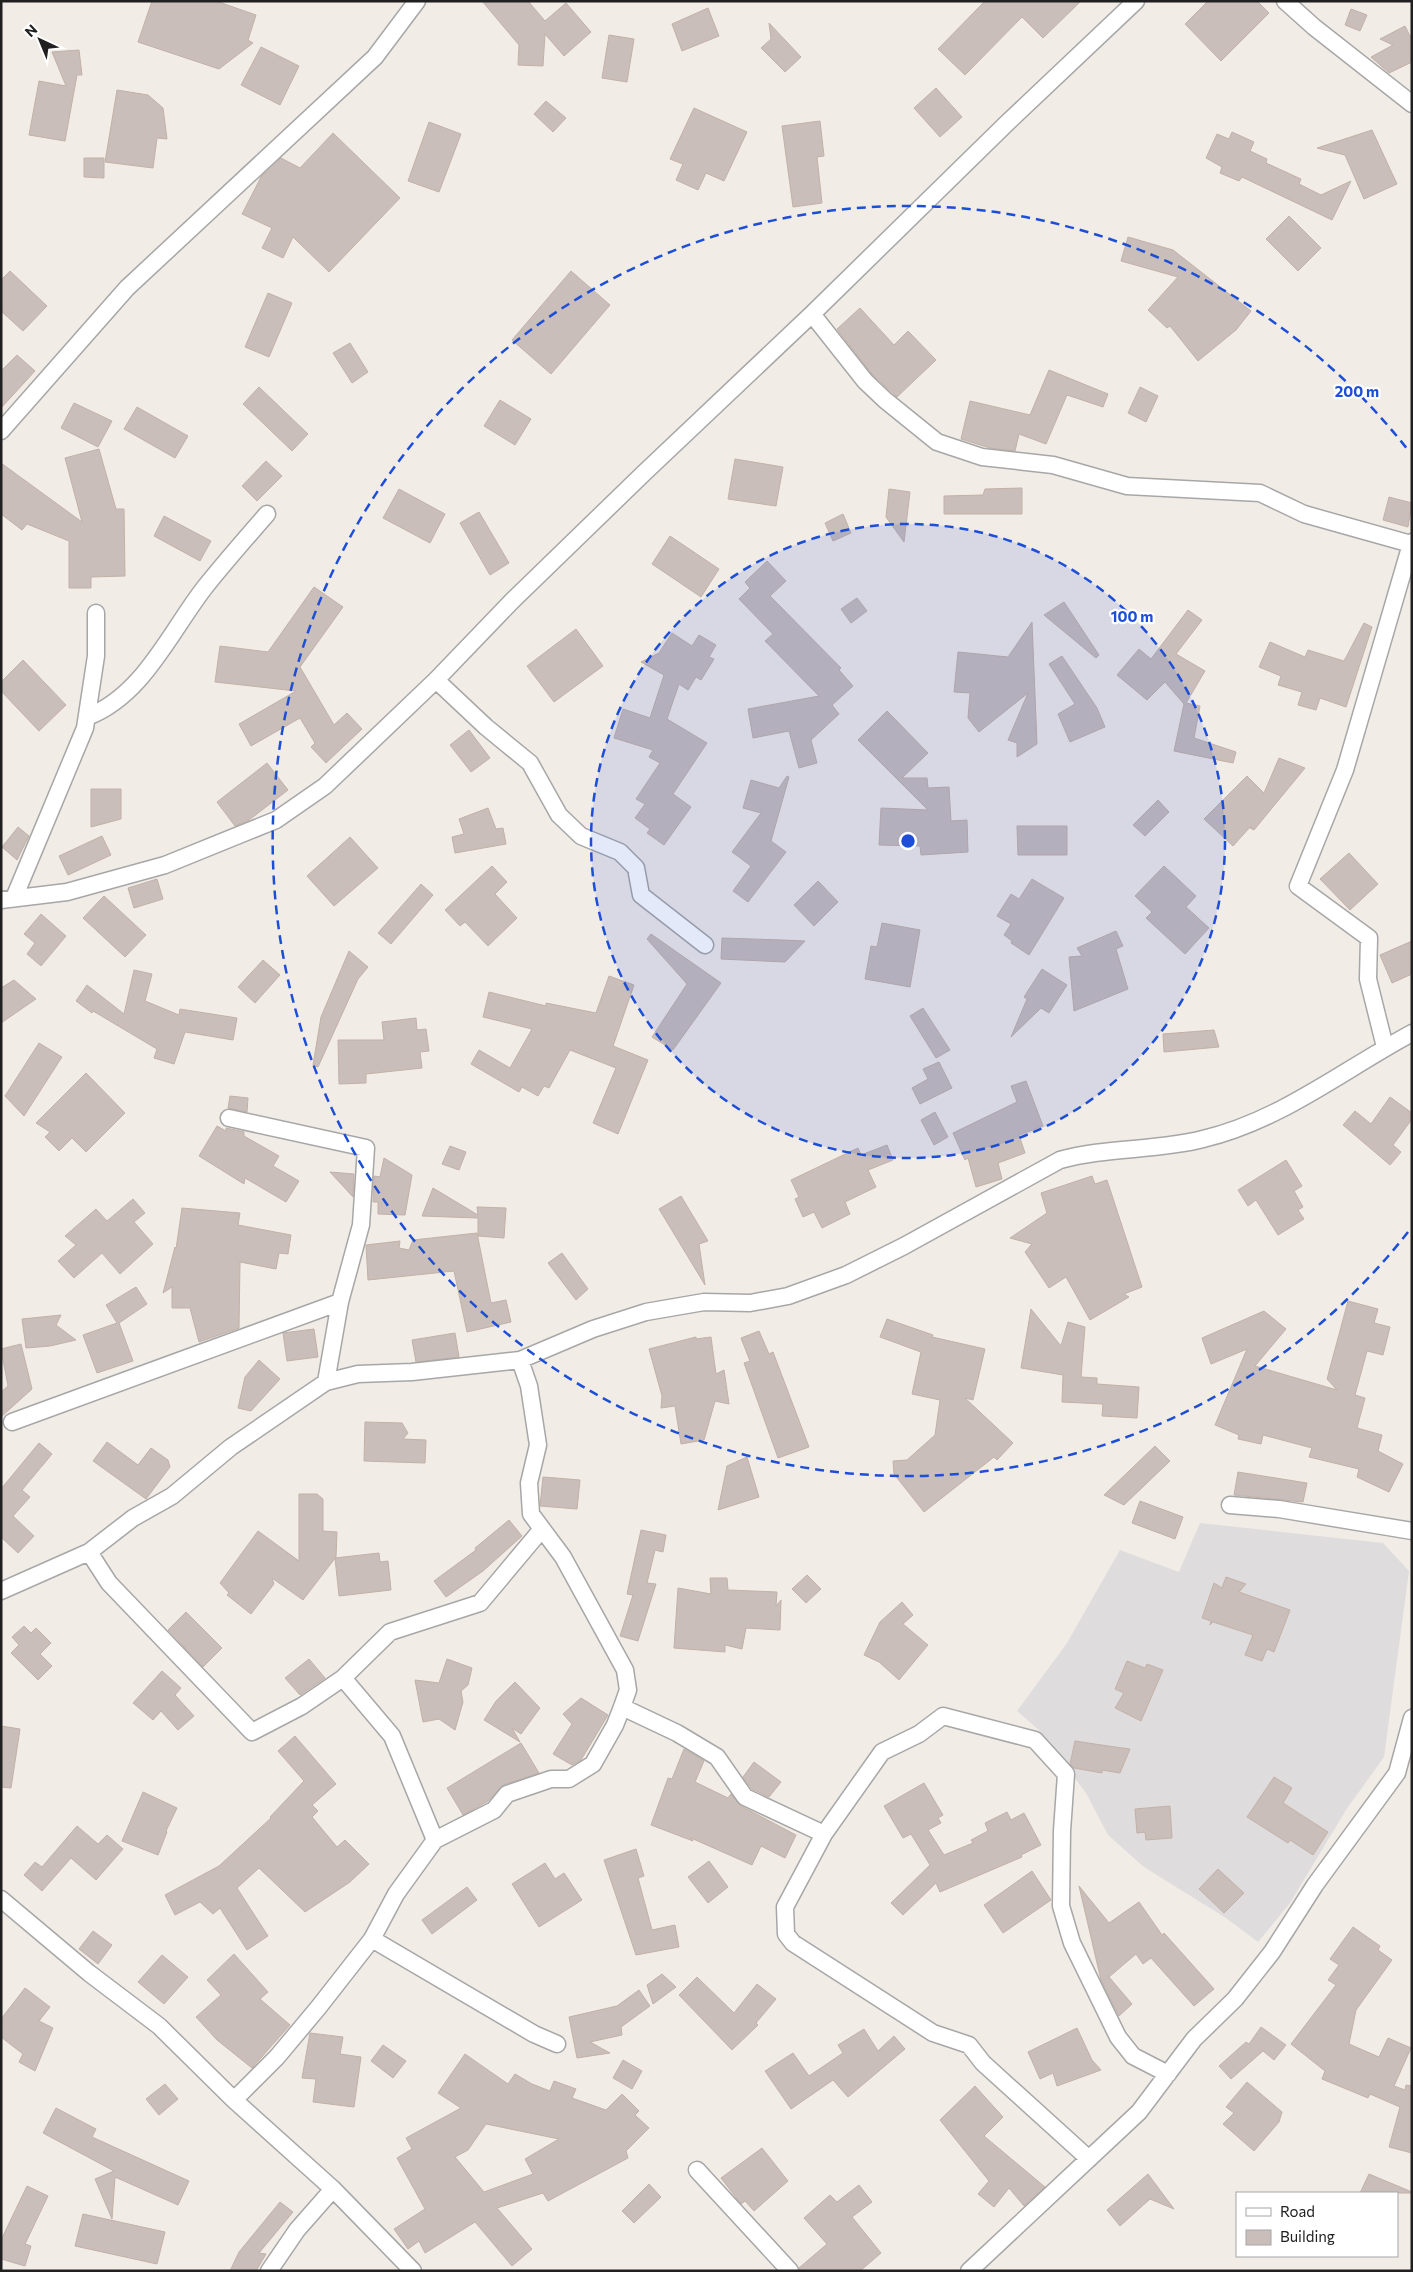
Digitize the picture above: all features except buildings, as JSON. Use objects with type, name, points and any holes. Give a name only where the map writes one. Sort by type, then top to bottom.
[{"type":"street","points":[[1,431],[127,288],[375,56],[416,1]]},
{"type":"street","points":[[8,899],[67,892],[165,865],[276,820],[326,786],[436,680],[547,567],[1136,1]]},
{"type":"street","points":[[1286,1],[1314,27],[1412,104]]},
{"type":"street","points":[[812,314],[865,381],[885,400],[937,442],[982,457],[1053,465],[1127,486],[1260,493],[1304,514],[1411,543],[1345,770],[1298,886],[1368,938],[1368,979],[1385,1047]]},
{"type":"street","points":[[86,717],[103,711],[138,680],[205,588],[267,514]]},
{"type":"street","points":[[8,899],[85,728],[96,656],[96,613]]},
{"type":"street","points":[[436,680],[486,727],[530,764],[559,815],[581,836],[620,852],[636,868],[642,895],[705,945]]},
{"type":"street","points":[[1,1591],[89,1552],[133,1518],[172,1496],[231,1447],[326,1382],[358,1374],[412,1372],[520,1360],[593,1329],[646,1312],[704,1302],[750,1303],[788,1296],[846,1275],[904,1246],[1060,1160],[1083,1154],[1184,1143],[1204,1139],[1244,1126],[1289,1106],[1385,1047],[1412,1033]]},
{"type":"street","points":[[229,1118],[366,1148],[361,1225],[340,1302],[326,1382]]},
{"type":"street","points":[[12,1422],[340,1302]]},
{"type":"street","points":[[234,2100],[277,2057],[318,2008],[372,1938],[396,1894],[435,1840],[494,1810],[507,1794],[551,1780],[569,1779],[593,1764],[616,1725],[628,1690],[625,1670],[563,1557],[531,1514],[529,1483],[538,1445],[529,1386],[520,1360]]},
{"type":"street","points":[[1230,1505],[1279,1509],[1412,1531]]},
{"type":"street","points":[[89,1552],[109,1583],[252,1732],[302,1706],[343,1678],[390,1632],[480,1603],[542,1529]]},
{"type":"street","points":[[343,1678],[392,1736],[435,1840]]},
{"type":"street","points":[[622,1707],[677,1733],[717,1757],[746,1797],[824,1834]]},
{"type":"street","points":[[1089,2159],[983,2063],[969,2045],[933,2033],[792,1943],[786,1934],[785,1907],[824,1834],[882,1752],[919,1734],[943,1716],[1034,1740],[1066,1774],[1062,1831],[1061,1906],[1072,1943],[1118,2037],[1133,2056],[1168,2074]]},
{"type":"street","points":[[969,2271],[1139,2112],[1194,2039],[1235,1999],[1272,1952],[1316,1885],[1397,1773],[1410,1729]]},
{"type":"street","points":[[1,1899],[89,1973],[159,2026],[234,2100],[333,2189],[413,2271]]},
{"type":"street","points":[[372,1938],[534,2034],[557,2044]]},
{"type":"street","points":[[697,2170],[790,2271]]},
{"type":"street","points":[[269,2271],[297,2230],[333,2189]]},
{"type":"shaded area","points":[[1200,1523],[1383,1543],[1409,1571],[1384,1757],[1346,1810],[1290,1903],[1258,1942],[1226,1918],[1144,1867],[1108,1835],[1086,1793],[1039,1730],[1017,1711],[1067,1643],[1120,1550],[1179,1572]]}]
